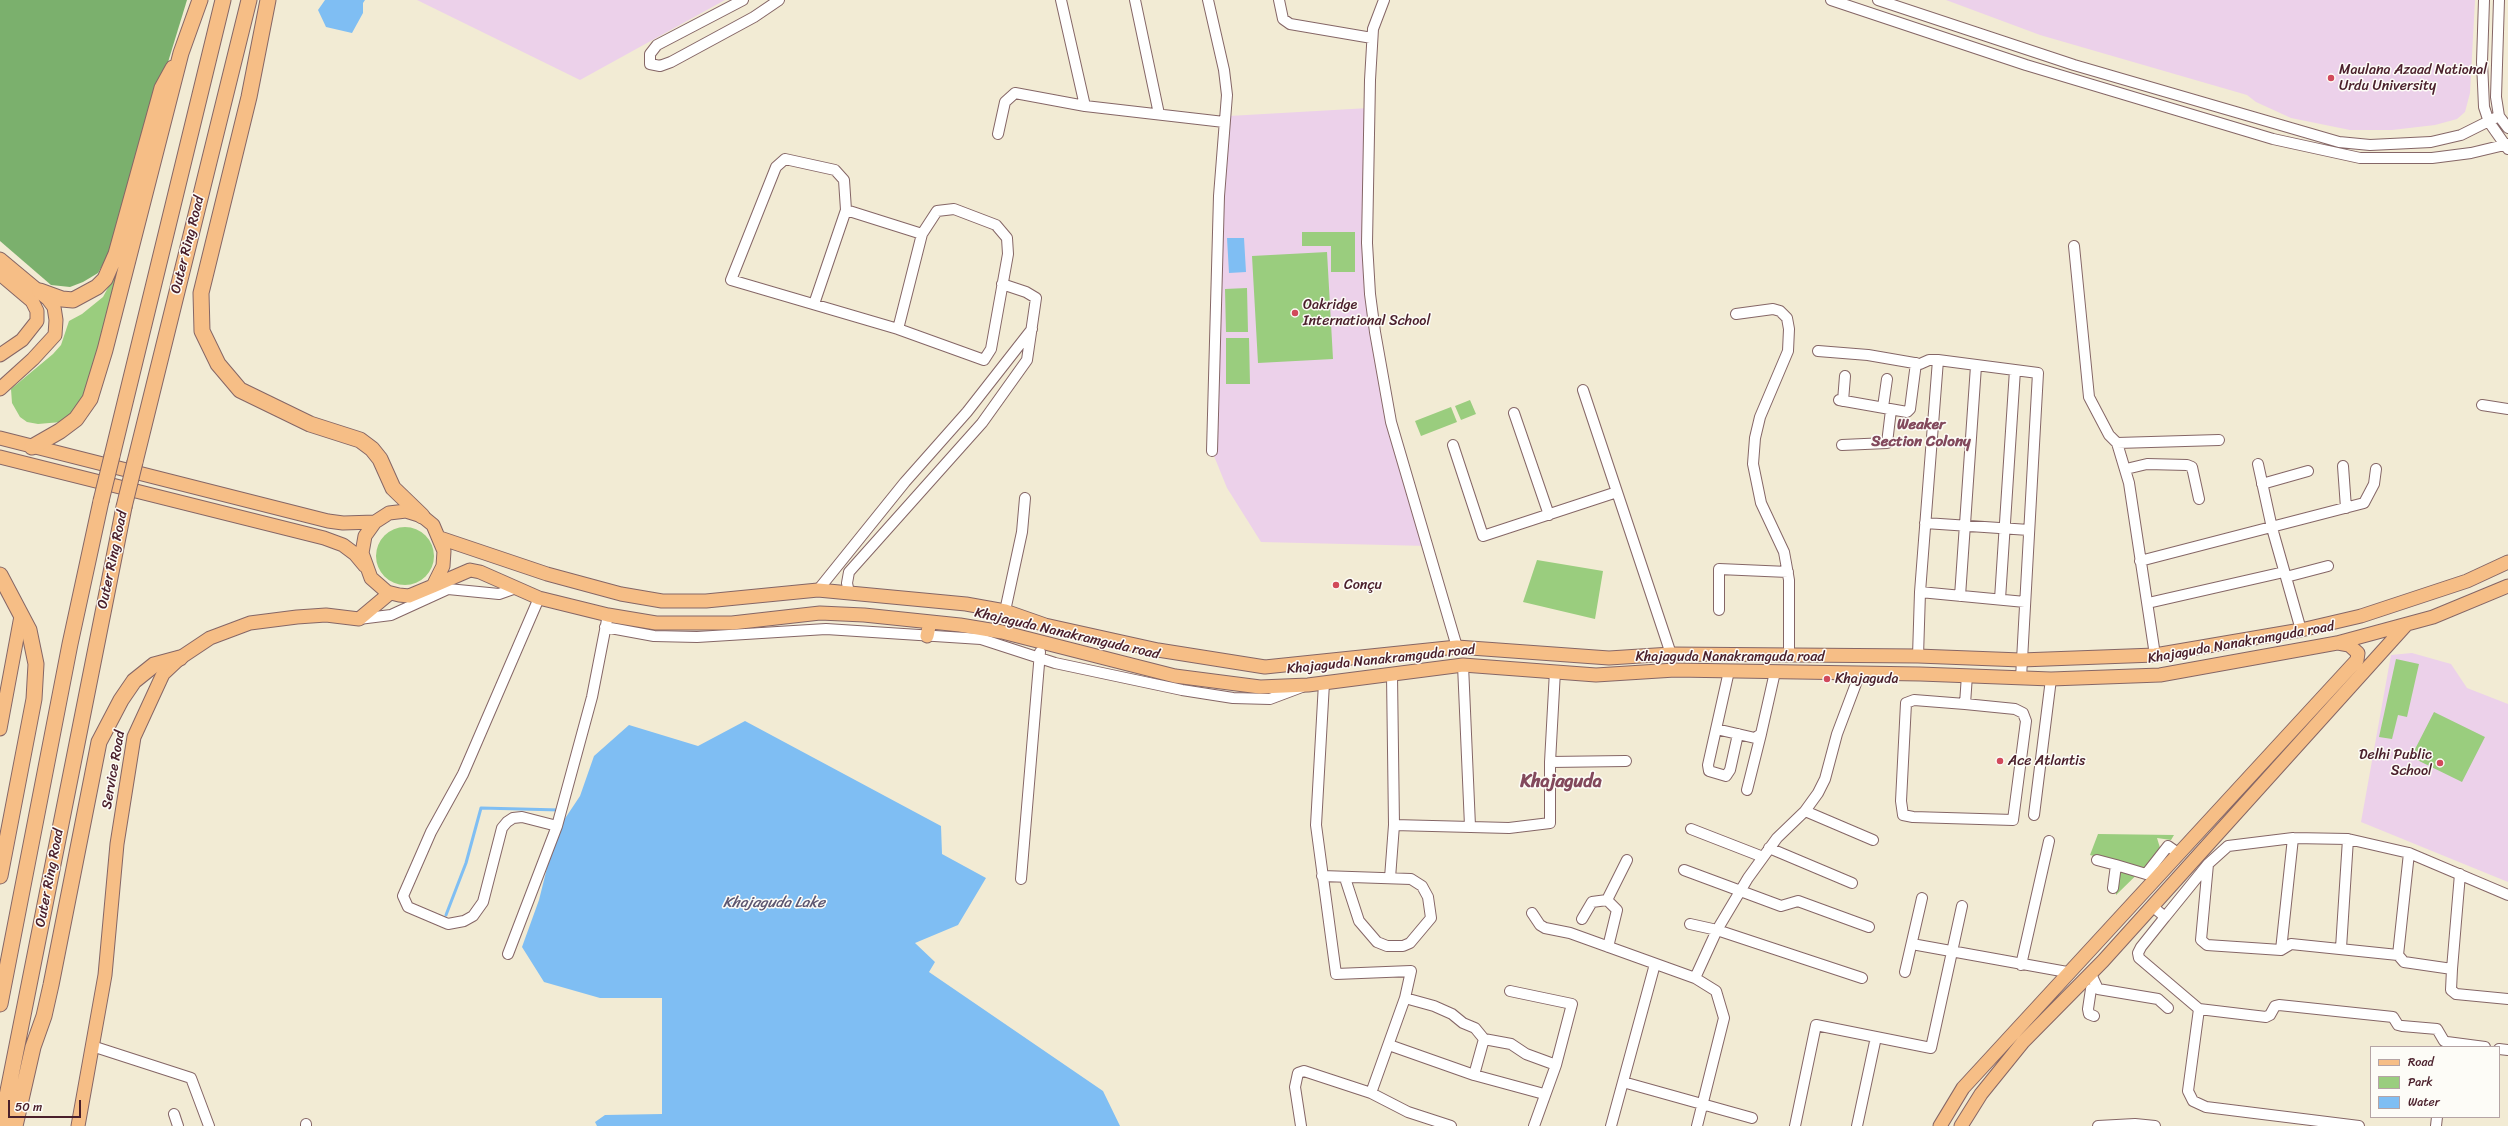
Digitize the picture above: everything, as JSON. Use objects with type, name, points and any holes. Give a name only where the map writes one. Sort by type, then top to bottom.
[{"type":"highway","points":[[32,447],[60,431],[76,419],[90,399],[105,350],[182,53],[200,0]]},
{"type":"highway","name":"Outer Ring Road","points":[[0,1004],[69,652],[101,501],[224,0]]},
{"type":"highway","name":"Outer Ring Road","points":[[1,1126],[124,506],[249,0]]},
{"type":"highway","points":[[268,0],[250,97],[201,293],[202,331],[218,364],[240,390],[310,424],[360,440],[372,449],[380,459],[394,488],[422,516]]},
{"type":"highway","points":[[40,291],[62,300],[73,300],[97,288],[105,279],[116,254],[162,88],[182,53]]},
{"type":"highway","points":[[0,576],[22,616],[33,641],[36,682],[0,876]]},
{"type":"highway","points":[[15,1126],[51,986],[99,742],[121,700],[134,681],[154,665],[180,658]]},
{"type":"main road","points":[[0,259],[40,291],[54,307],[55,335],[33,359],[0,388]]},
{"type":"main road","points":[[0,274],[32,301],[36,311],[37,321],[32,330],[22,340],[0,355]]},
{"type":"main road","points":[[0,438],[328,521],[343,523],[375,522]]},
{"type":"main road","points":[[0,457],[324,538],[343,545],[356,554],[367,569]]},
{"type":"main road","points":[[406,511],[422,516],[433,525],[440,538],[444,551],[443,566],[433,586],[409,596],[390,593],[371,578],[362,553],[365,536],[375,522],[389,513],[406,511]]},
{"type":"main road","name":"Khajaguda Nanakramguda road","points":[[440,538],[547,574],[621,594],[662,601],[706,601],[818,590],[966,604],[1005,611],[1085,634],[1158,650],[1265,667],[1457,647],[1609,658],[1671,654],[1789,654],[1918,656],[2021,660],[2155,654],[2301,630],[2361,616],[2467,581],[2508,561]]},
{"type":"main road","name":"Khajaguda Nanakramguda road","points":[[433,586],[470,570],[538,598],[606,621],[696,624],[820,613],[930,622],[996,630],[1190,678],[1260,687],[1308,685],[1463,665],[1596,675],[1675,670],[1967,675],[2051,679],[2160,675],[2337,643],[2433,617],[2508,586]]},
{"type":"main road","points":[[359,618],[390,593]]},
{"type":"main road","name":"Service Road","points":[[78,1126],[105,975],[117,844],[134,737],[163,674],[180,658],[210,638],[250,623],[326,615],[359,618]]},
{"type":"main road","points":[[0,729],[22,616]]},
{"type":"main road","points":[[927,636],[930,622]]},
{"type":"main road","points":[[1961,1126],[1981,1094],[2019,1047],[2090,984],[2152,906],[2406,625]]},
{"type":"main road","points":[[1940,1126],[1963,1088],[2009,1036],[2067,972],[2115,924],[2178,853],[2356,660],[2358,653],[2349,645],[2337,643]]},
{"type":"main road","points":[[2009,1036],[2019,1047]]},
{"type":"street","points":[[743,0],[657,45],[650,54],[650,64],[660,66],[671,62],[754,17],[780,0]]},
{"type":"street","points":[[1061,0],[1085,106]]},
{"type":"street","points":[[1135,0],[1159,114]]},
{"type":"street","points":[[1208,0],[1226,83],[1219,204],[1212,451]]},
{"type":"street","points":[[1279,0],[1283,19],[1290,24],[1372,38]]},
{"type":"street","points":[[1384,0],[1373,28],[1372,38],[1367,243],[1375,332],[1391,422],[1457,647]]},
{"type":"street","points":[[1832,0],[2026,64],[2273,139],[2360,158],[2432,158],[2507,146],[2489,122],[2484,108],[2482,93],[2484,0]]},
{"type":"street","points":[[1878,0],[2074,65],[2339,142],[2370,145],[2431,142],[2461,135],[2499,116]]},
{"type":"street","points":[[2499,0],[2496,97],[2499,116],[2508,128]]},
{"type":"street","points":[[998,134],[1005,102],[1014,93],[1085,106],[1224,122]]},
{"type":"street","points":[[814,304],[846,210],[846,187],[840,174],[820,166],[785,159],[776,168],[731,280],[898,329],[984,360],[990,349],[1002,286],[1009,245],[1007,238],[996,225],[954,209],[937,211],[922,234],[898,329]]},
{"type":"street","points":[[846,210],[922,234]]},
{"type":"street","points":[[2074,246],[2089,397],[2109,435],[2117,443],[2126,469],[2155,654]]},
{"type":"street","points":[[849,593],[847,583],[849,572],[982,424],[1027,360],[1033,328],[1036,298],[1002,286]]},
{"type":"street","points":[[1736,314],[1773,309],[1780,311],[1786,318],[1789,329],[1788,352],[1760,417],[1755,438],[1753,464],[1761,503],[1784,552],[1788,572],[1790,629],[1789,654]]},
{"type":"street","points":[[818,590],[905,482],[967,412],[1014,349],[1033,328]]},
{"type":"street","points":[[1818,351],[1868,355],[1923,364],[1929,360],[1938,360],[2038,373],[2021,678]]},
{"type":"street","points":[[1918,656],[1920,592],[1938,360]]},
{"type":"street","points":[[1845,376],[1841,400],[1907,412],[1910,409],[1916,363]]},
{"type":"street","points":[[1960,596],[1976,366]]},
{"type":"street","points":[[2000,599],[2015,370]]},
{"type":"street","points":[[1842,445],[1887,443],[1887,379]]},
{"type":"street","points":[[1583,390],[1671,654]]},
{"type":"street","points":[[2482,405],[2508,409]]},
{"type":"street","points":[[1514,413],[1549,515]]},
{"type":"street","points":[[2117,443],[2219,440]]},
{"type":"street","points":[[1453,445],[1483,536],[1617,492]]},
{"type":"street","points":[[2126,469],[2147,464],[2187,465],[2192,467],[2199,499]]},
{"type":"street","points":[[2258,464],[2272,528],[2301,630]]},
{"type":"street","points":[[2343,466],[2346,508]]},
{"type":"street","points":[[2140,561],[2364,503],[2374,484],[2376,469]]},
{"type":"street","points":[[2262,484],[2308,471]]},
{"type":"street","points":[[1005,611],[1022,532],[1025,498]]},
{"type":"street","points":[[1925,523],[2029,530]]},
{"type":"street","points":[[2148,603],[2328,566]]},
{"type":"street","points":[[1718,610],[1719,569],[1788,572]]},
{"type":"street","points":[[359,618],[390,616],[448,589],[500,594],[516,588]]},
{"type":"street","points":[[1920,592],[2025,602]]},
{"type":"street","points":[[538,598],[463,774],[431,832],[404,891],[404,901],[408,907],[448,924],[464,921],[473,916],[483,902],[502,828],[507,822],[513,818],[522,817],[557,826]]},
{"type":"street","points":[[508,954],[557,826],[592,697],[606,621],[661,636],[697,636],[798,629],[992,641],[1054,663],[1182,690],[1233,698],[1270,699],[1308,685]]},
{"type":"street","points":[[1021,879],[1040,642]]},
{"type":"street","points":[[1463,665],[1470,826]]},
{"type":"street","points":[[1394,825],[1509,828],[1550,823],[1550,762],[1555,671]]},
{"type":"street","points":[[1729,671],[1716,729],[1709,771],[1726,776],[1730,770],[1738,734]]},
{"type":"street","points":[[1747,790],[1775,672]]},
{"type":"street","points":[[1695,978],[1717,930],[1741,891],[1777,838],[1805,811],[1825,779],[1837,734],[1860,673]]},
{"type":"street","points":[[1390,878],[1394,825],[1392,675]]},
{"type":"street","points":[[1965,704],[1967,675]]},
{"type":"street","points":[[2034,815],[2051,679]]},
{"type":"street","points":[[1324,683],[1316,803],[1318,852],[1336,974],[1411,971],[1405,998],[1371,1093]]},
{"type":"street","points":[[1914,700],[1965,704],[2015,709],[2023,713],[2026,722],[2013,820],[1920,818],[1903,815],[1901,801],[1906,702],[1914,700]]},
{"type":"street","points":[[1716,729],[1755,738],[1761,734]]},
{"type":"street","points":[[1550,762],[1626,761]]},
{"type":"street","points":[[1805,811],[1873,840]]},
{"type":"street","points":[[1690,829],[1766,853],[1852,883]]},
{"type":"street","points":[[2281,950],[2293,838]]},
{"type":"street","points":[[2472,1046],[2447,1044],[2442,1038],[2438,1029],[2398,1025],[2393,1017],[2279,1005],[2274,1006],[2270,1015],[2266,1017],[2199,1010],[2139,958],[2138,953],[2141,947],[2208,864],[2228,846],[2293,838],[2348,839],[2409,854],[2508,895]]},
{"type":"street","points":[[2341,948],[2348,839]]},
{"type":"street","points":[[2021,965],[2048,841]]},
{"type":"street","points":[[2097,860],[2146,874],[2168,846],[2178,853]]},
{"type":"street","points":[[2398,955],[2409,854]]},
{"type":"street","points":[[1607,900],[1627,860]]},
{"type":"street","points":[[2208,864],[2201,940],[2207,945],[2281,950],[2292,944],[2341,948],[2398,955],[2404,962],[2452,969]]},
{"type":"street","points":[[2113,888],[2116,866]]},
{"type":"street","points":[[1684,870],[1781,906],[1798,902],[1869,927]]},
{"type":"street","points":[[2460,874],[2451,990],[2456,994],[2508,999]]},
{"type":"street","points":[[1322,876],[1345,878],[1411,879],[1422,886],[1430,906],[1431,918],[1410,944],[1403,946],[1387,946],[1377,942],[1359,921],[1345,878]]},
{"type":"street","points":[[2162,896],[2174,906]]},
{"type":"street","points":[[1906,972],[1922,898]]},
{"type":"street","points":[[1582,919],[1592,902],[1607,900]]},
{"type":"street","points":[[1607,900],[1617,910],[1608,947]]},
{"type":"street","points":[[1795,1126],[1816,1025],[1932,1048],[1962,906]]},
{"type":"street","points":[[2152,906],[2165,917]]},
{"type":"street","points":[[1532,913],[1540,925],[1545,928],[1570,933],[1695,978],[1716,991],[1724,1018],[1697,1126]]},
{"type":"street","points":[[1690,924],[1717,930],[1862,978]]},
{"type":"street","points":[[1912,944],[2021,965],[2067,972]]},
{"type":"street","points":[[1611,1126],[1655,964]]},
{"type":"street","points":[[2094,1016],[2089,1014],[2088,1009],[2090,984],[2158,999],[2168,1008]]},
{"type":"street","points":[[1510,991],[1572,1004],[1556,1065],[1544,1094],[1534,1126]]},
{"type":"street","points":[[1405,998],[1434,1006],[1452,1014],[1463,1023],[1475,1028],[1484,1039],[1518,1046],[1526,1054],[1556,1065]]},
{"type":"street","points":[[2199,1010],[2188,1091],[2193,1101],[2206,1107],[2358,1126]]},
{"type":"street","points":[[1857,1126],[1876,1037]]},
{"type":"street","points":[[1474,1075],[1484,1039]]},
{"type":"street","points":[[1389,1045],[1474,1075],[1544,1094]]},
{"type":"street","points":[[92,1046],[191,1078],[206,1125]]},
{"type":"street","points":[[1301,1126],[1295,1087],[1298,1073],[1304,1071],[1371,1093],[1408,1112],[1451,1126]]},
{"type":"street","points":[[1623,1082],[1752,1118]]},
{"type":"street","points":[[174,1114],[178,1126]]},
{"type":"street","points":[[2098,1126],[2135,1124],[2155,1126]]},
{"type":"shaded area","points":[[417,0],[725,0],[580,80]]},
{"type":"shaded area","name":"Maulana Azaad National Urdu University","points":[[1946,0],[2475,0],[2470,93],[2465,112],[2457,119],[2435,125],[2392,130],[2350,130],[2291,118],[2256,102],[2247,95],[2040,35]]},
{"type":"shaded area","name":"Oakridge International School","points":[[1369,108],[1367,243],[1383,375],[1428,546],[1261,542],[1227,488],[1212,451],[1224,122],[1229,116]]},
{"type":"shaded area","name":"Delhi Public School","points":[[2412,653],[2451,664],[2467,688],[2508,704],[2508,882],[2361,822],[2391,655]]},
{"type":"green space","points":[[0,0],[187,0],[110,252],[98,273],[83,282],[70,287],[51,285],[0,241]]},
{"type":"green space","points":[[1302,232],[1355,232],[1355,272],[1331,272],[1331,246],[1302,246]]},
{"type":"green space","points":[[1327,252],[1333,359],[1258,363],[1252,256]]},
{"type":"green space","points":[[120,265],[91,387],[70,415],[61,422],[38,424],[27,422],[20,417],[12,403],[11,389],[53,354],[61,345],[69,321],[82,314],[103,297]]},
{"type":"green space","points":[[1247,288],[1248,332],[1226,332],[1225,289]]},
{"type":"green space","points":[[1226,338],[1249,338],[1250,384],[1226,384]]},
{"type":"green space","points":[[1470,400],[1476,414],[1461,420],[1455,406]]},
{"type":"green space","points":[[1451,407],[1457,422],[1421,436],[1415,421]]},
{"type":"green space","points":[[405,527],[421,532],[429,540],[434,556],[429,572],[421,580],[405,585],[389,580],[381,572],[376,556],[381,540],[389,532]]},
{"type":"green space","points":[[1537,560],[1603,571],[1595,619],[1523,602]]},
{"type":"green space","points":[[2396,659],[2419,664],[2407,717],[2398,715],[2392,739],[2379,737]]},
{"type":"green space","points":[[2434,712],[2485,737],[2462,782],[2411,757]]},
{"type":"green space","points":[[2098,834],[2174,835],[2171,840],[2157,838],[2161,851],[2116,895],[2114,861],[2090,855]]},
{"type":"water","points":[[325,0],[365,0],[363,3],[363,13],[352,33],[326,27],[318,10]]},
{"type":"water","points":[[1227,238],[1244,238],[1246,272],[1229,273]]},
{"type":"water","name":"Khajaguda Lake","points":[[745,721],[941,826],[942,854],[986,878],[958,925],[915,943],[935,962],[929,972],[1103,1091],[1120,1126],[597,1126],[595,1122],[605,1115],[662,1114],[662,998],[600,998],[544,982],[522,947],[539,900],[556,832],[580,796],[594,756],[629,725],[698,746]]},
{"type":"waterway","points":[[446,915],[466,863],[481,808],[560,810]]},
{"type":"place","name":"Maulana Azaad National Urdu University","points":[[2331,78]]},
{"type":"place","name":"Oakridge International School","points":[[1295,313]]},
{"type":"place","name":"Conçu","points":[[1336,585]]},
{"type":"place","name":"Khajaguda","points":[[1827,679]]},
{"type":"place","name":"Ace Atlantis","points":[[2000,761]]},
{"type":"place","name":"Delhi Public School","points":[[2440,763]]},
{"type":"district","name":"Weaker Section Colony","points":[[1921,434]]},
{"type":"district","name":"Khajaguda","points":[[1561,782]]}]
